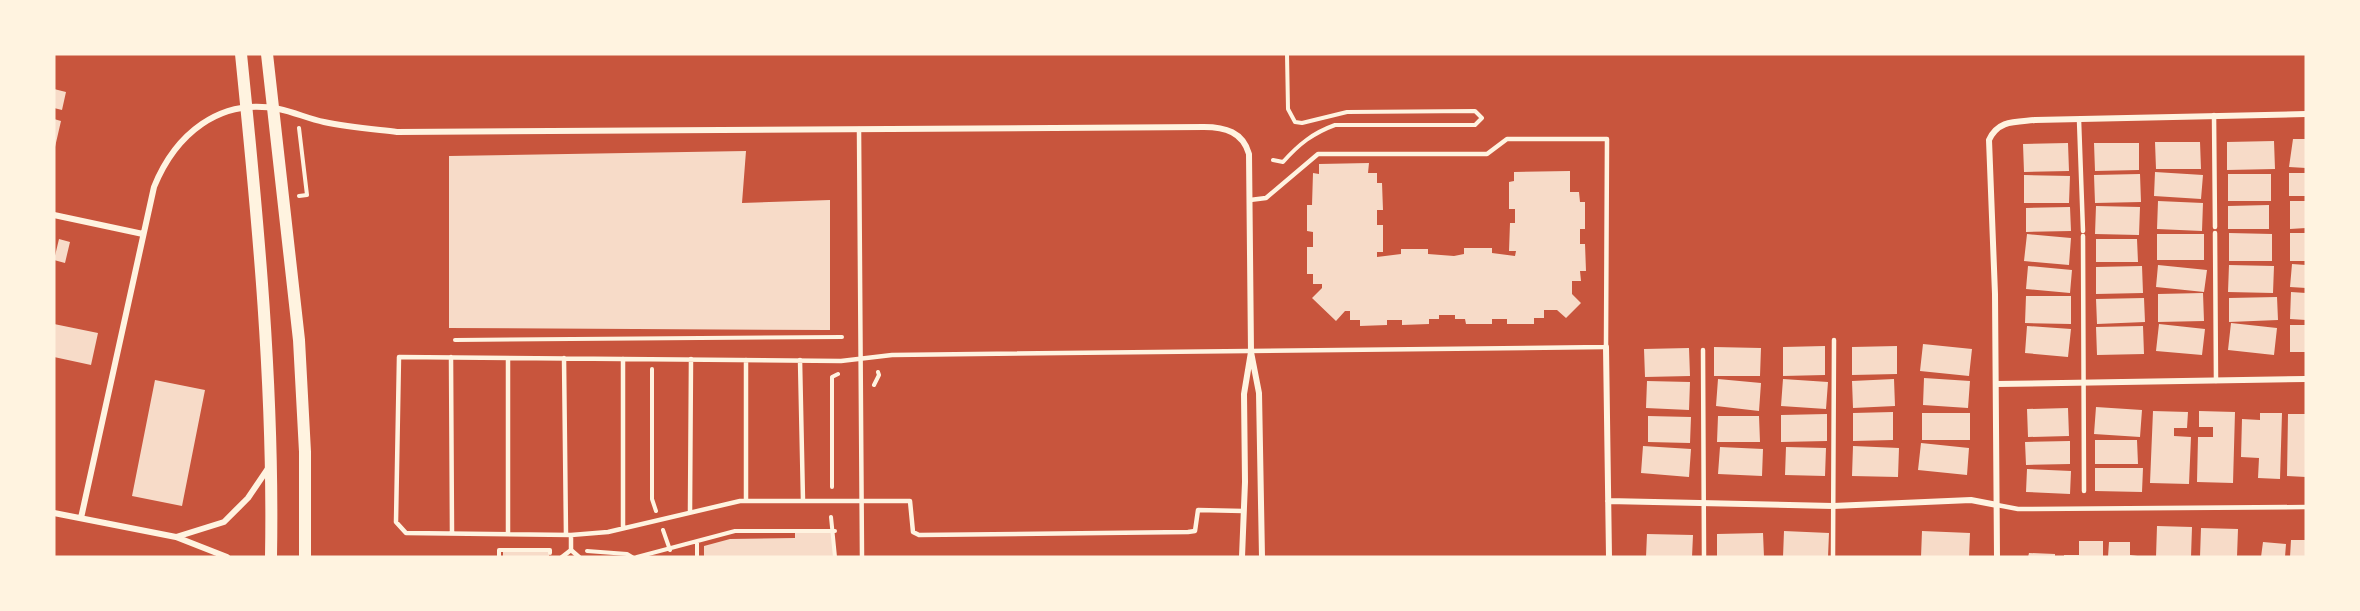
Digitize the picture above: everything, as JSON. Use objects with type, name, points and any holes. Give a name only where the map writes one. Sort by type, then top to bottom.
[{"type":"main road","points":[[241,54],[265,301],[271,464],[271,557]]},
{"type":"main road","points":[[267,54],[299,340],[305,452],[305,557]]},
{"type":"street","points":[[81,518],[154,187],[164,162],[178,143],[201,124],[227,112],[250,107],[278,109],[331,123],[397,132],[1215,127],[1235,132],[1247,147],[1250,200],[1251,352],[1244,394],[1242,557]]},
{"type":"street","points":[[1997,557],[1996,384],[1989,140],[2001,124],[2035,120],[2306,114]]},
{"type":"street","points":[[54,215],[143,234]]},
{"type":"street","points":[[1606,347],[1609,557]]},
{"type":"street","points":[[1251,352],[1259,393],[1262,557]]},
{"type":"street","points":[[1996,384],[2306,379]]},
{"type":"street","points":[[176,537],[224,522],[248,498],[271,464]]},
{"type":"street","points":[[1608,501],[1833,506],[1971,500],[1997,505]]},
{"type":"street","points":[[54,513],[176,537],[226,557]]},
{"type":"lane","points":[[2214,115],[2216,381]]},
{"type":"lane","points":[[2079,120],[2083,233],[2084,491]]},
{"type":"lane","points":[[859,129],[862,557]]},
{"type":"lane","points":[[1243,511],[1198,510],[1195,531],[919,535],[913,532],[911,526],[910,501],[746,500],[623,528],[568,535],[406,533],[396,522],[399,357],[841,361],[860,357],[900,355],[1606,347],[1607,139],[1507,139],[1487,154],[1318,154],[1266,198],[1250,200]]},
{"type":"lane","points":[[1833,557],[1834,340]]},
{"type":"lane","points":[[1703,350],[1704,557]]},
{"type":"lane","points":[[452,357],[452,533]]},
{"type":"lane","points":[[508,358],[508,534]]},
{"type":"lane","points":[[564,358],[568,535],[571,550],[579,557]]},
{"type":"lane","points":[[623,359],[623,528]]},
{"type":"lane","points":[[690,512],[691,359]]},
{"type":"lane","points":[[746,360],[746,500]]},
{"type":"lane","points":[[800,360],[802,501]]},
{"type":"lane","points":[[1997,505],[2018,509],[2306,507]]},
{"type":"lane","points":[[562,557],[571,550]]},
{"type":"path","points":[[1273,160],[1283,162],[1301,142],[1314,133],[1335,124],[1475,125],[1482,117],[1475,111],[1347,112],[1302,123],[1295,122],[1288,109],[1287,54]]},
{"type":"path","points":[[299,128],[308,195],[299,196]]},
{"type":"path","points":[[454,340],[842,337]]},
{"type":"path","points":[[651,338],[652,499],[670,550]]},
{"type":"path","points":[[832,487],[832,377],[841,372]]},
{"type":"path","points":[[831,517],[835,531],[835,557]]},
{"type":"path","points":[[637,557],[735,531],[835,531]]},
{"type":"path","points":[[697,542],[697,557]]},
{"type":"path","points":[[499,557],[499,550],[550,550],[550,557]]},
{"type":"path","points":[[587,557],[587,551],[627,554],[632,557]]},
{"type":"building","points":[[54,89],[66,92],[62,110],[54,108]]},
{"type":"building","points":[[54,119],[61,121],[55,147],[54,147]]},
{"type":"building","points":[[2293,139],[2306,139],[2306,168],[2289,167]]},
{"type":"building","points":[[2274,141],[2275,169],[2227,170],[2227,142]]},
{"type":"building","points":[[2155,142],[2200,142],[2201,169],[2156,169]]},
{"type":"building","points":[[2068,143],[2069,171],[2024,172],[2023,144]]},
{"type":"building","points":[[2094,143],[2139,143],[2139,170],[2095,171]]},
{"type":"building","points":[[746,151],[742,203],[830,200],[830,330],[449,328],[449,156]]},
{"type":"building","points":[[1369,163],[1368,173],[1377,173],[1377,183],[1382,183],[1383,210],[1377,210],[1377,225],[1383,225],[1383,252],[1377,252],[1377,257],[1401,254],[1401,249],[1428,249],[1428,254],[1454,256],[1464,254],[1464,248],[1492,248],[1492,253],[1515,256],[1516,251],[1509,251],[1510,223],[1515,223],[1515,209],[1509,209],[1509,182],[1514,181],[1514,172],[1570,171],[1570,192],[1579,192],[1580,202],[1585,202],[1585,229],[1580,229],[1580,244],[1585,244],[1586,271],[1580,271],[1581,281],[1572,281],[1572,294],[1581,303],[1566,318],[1557,310],[1544,310],[1544,318],[1534,318],[1534,324],[1507,324],[1507,319],[1492,319],[1492,324],[1466,324],[1465,319],[1455,319],[1455,315],[1439,315],[1439,319],[1429,319],[1429,324],[1402,325],[1402,320],[1387,320],[1387,325],[1360,326],[1360,320],[1350,320],[1350,311],[1345,311],[1336,321],[1312,298],[1322,288],[1322,284],[1313,284],[1313,274],[1307,274],[1307,247],[1313,247],[1313,232],[1307,231],[1307,205],[1312,205],[1313,173],[1319,174],[1319,164]]},
{"type":"building","points":[[2155,172],[2203,175],[2201,199],[2154,196]]},
{"type":"building","points":[[2289,173],[2306,173],[2306,196],[2289,196]]},
{"type":"building","points":[[2140,174],[2141,202],[2095,203],[2094,175]]},
{"type":"building","points":[[2228,174],[2271,174],[2271,201],[2228,201]]},
{"type":"building","points":[[2024,175],[2070,176],[2069,203],[2024,203]]},
{"type":"building","points":[[2158,201],[2203,203],[2202,231],[2157,229]]},
{"type":"building","points":[[2290,201],[2306,201],[2306,228],[2290,229]]},
{"type":"building","points":[[2269,205],[2269,229],[2228,229],[2228,206]]},
{"type":"building","points":[[2096,206],[2140,207],[2139,235],[2095,234]]},
{"type":"building","points":[[2070,207],[2071,231],[2026,232],[2026,208]]},
{"type":"building","points":[[2229,233],[2272,234],[2272,261],[2229,261]]},
{"type":"building","points":[[2290,233],[2306,233],[2306,261],[2290,261]]},
{"type":"building","points":[[2027,234],[2071,238],[2069,265],[2024,261]]},
{"type":"building","points":[[2157,234],[2204,234],[2204,260],[2157,260]]},
{"type":"building","points":[[59,239],[70,242],[65,263],[54,260]]},
{"type":"building","points":[[2096,239],[2137,239],[2138,262],[2096,262]]},
{"type":"building","points":[[2292,264],[2306,265],[2306,288],[2290,287]]},
{"type":"building","points":[[2158,265],[2207,270],[2204,292],[2156,287]]},
{"type":"building","points":[[2229,265],[2274,266],[2273,293],[2228,292]]},
{"type":"building","points":[[2028,266],[2072,270],[2070,293],[2026,289]]},
{"type":"building","points":[[2142,266],[2143,293],[2096,294],[2096,267]]},
{"type":"building","points":[[2291,292],[2306,293],[2306,320],[2290,319]]},
{"type":"building","points":[[2203,293],[2204,321],[2158,322],[2158,294]]},
{"type":"building","points":[[2026,296],[2071,296],[2071,324],[2025,323]]},
{"type":"building","points":[[2277,297],[2278,320],[2229,322],[2229,298]]},
{"type":"building","points":[[2144,298],[2145,322],[2097,324],[2096,299]]},
{"type":"building","points":[[2231,323],[2277,328],[2274,355],[2228,350]]},
{"type":"building","points":[[54,324],[98,333],[91,365],[54,357]]},
{"type":"building","points":[[2159,324],[2205,329],[2202,355],[2156,351]]},
{"type":"building","points":[[2290,325],[2306,325],[2306,352],[2290,352]]},
{"type":"building","points":[[2027,326],[2071,329],[2068,357],[2025,353]]},
{"type":"building","points":[[2143,326],[2144,354],[2097,355],[2096,327]]},
{"type":"building","points":[[1923,344],[1972,349],[1969,376],[1920,371]]},
{"type":"building","points":[[1825,346],[1825,375],[1783,376],[1783,347]]},
{"type":"building","points":[[1897,346],[1897,374],[1852,375],[1852,347]]},
{"type":"building","points":[[1714,347],[1761,348],[1760,376],[1714,376]]},
{"type":"building","points":[[1689,348],[1690,376],[1645,377],[1644,349]]},
{"type":"building","points":[[1924,378],[1970,381],[1968,408],[1923,405]]},
{"type":"building","points":[[1718,379],[1761,383],[1759,411],[1716,406]]},
{"type":"building","points":[[1783,379],[1828,382],[1826,409],[1781,406]]},
{"type":"building","points":[[1894,379],[1895,406],[1853,408],[1852,381]]},
{"type":"building","points":[[155,380],[205,390],[182,506],[132,496]]},
{"type":"building","points":[[1647,381],[1690,382],[1689,410],[1646,408]]},
{"type":"building","points":[[2096,407],[2142,410],[2140,437],[2094,434]]},
{"type":"building","points":[[2068,408],[2069,436],[2028,437],[2027,409]]},
{"type":"building","points":[[2153,411],[2188,412],[2187,428],[2174,428],[2174,436],[2191,437],[2189,484],[2150,483]]},
{"type":"building","points":[[2199,411],[2235,412],[2233,483],[2197,482],[2198,437],[2213,437],[2213,427],[2199,427]]},
{"type":"building","points":[[1893,412],[1893,440],[1853,441],[1853,413]]},
{"type":"building","points":[[1922,413],[1970,413],[1970,440],[1922,440]]},
{"type":"building","points":[[2260,413],[2282,413],[2280,479],[2258,478],[2259,458],[2241,457],[2242,419],[2260,420]]},
{"type":"building","points":[[1827,414],[1827,441],[1781,442],[1781,415]]},
{"type":"building","points":[[2288,414],[2306,414],[2306,477],[2287,476]]},
{"type":"building","points":[[1648,416],[1691,417],[1690,443],[1648,442]]},
{"type":"building","points":[[1718,416],[1759,416],[1760,442],[1717,442]]},
{"type":"building","points":[[2095,440],[2137,440],[2138,464],[2095,464]]},
{"type":"building","points":[[2070,441],[2070,464],[2026,465],[2025,442]]},
{"type":"building","points":[[1921,443],[1969,448],[1967,475],[1918,470]]},
{"type":"building","points":[[1643,446],[1691,449],[1689,477],[1641,473]]},
{"type":"building","points":[[1853,446],[1899,448],[1898,477],[1852,476]]},
{"type":"building","points":[[1720,447],[1763,449],[1762,476],[1718,474]]},
{"type":"building","points":[[1786,447],[1826,448],[1825,476],[1785,475]]},
{"type":"building","points":[[2095,468],[2143,468],[2142,492],[2095,491]]},
{"type":"building","points":[[2027,469],[2071,471],[2070,494],[2026,492]]},
{"type":"building","points":[[2157,526],[2192,527],[2191,557],[2156,557]]},
{"type":"building","points":[[2201,528],[2238,529],[2237,557],[2200,557]]},
{"type":"building","points":[[1784,531],[1829,533],[1828,557],[1783,557]]},
{"type":"building","points":[[1922,531],[1970,533],[1969,557],[1921,557]]},
{"type":"building","points":[[795,533],[833,533],[833,557],[704,557],[704,546],[730,539],[795,538]]},
{"type":"building","points":[[1763,533],[1764,557],[1717,557],[1717,534]]},
{"type":"building","points":[[1647,534],[1693,535],[1692,557],[1646,557]]},
{"type":"building","points":[[2291,540],[2306,540],[2306,557],[2290,557]]},
{"type":"building","points":[[2079,541],[2103,541],[2103,557],[2064,557],[2064,555],[2079,555]]},
{"type":"building","points":[[2109,542],[2130,542],[2130,555],[2145,557],[2108,557]]},
{"type":"building","points":[[2263,542],[2286,544],[2285,557],[2261,557]]},
{"type":"building","points":[[503,552],[549,552],[549,557],[503,557]]},
{"type":"building","points":[[2029,553],[2055,554],[2055,557],[2028,557]]}]
